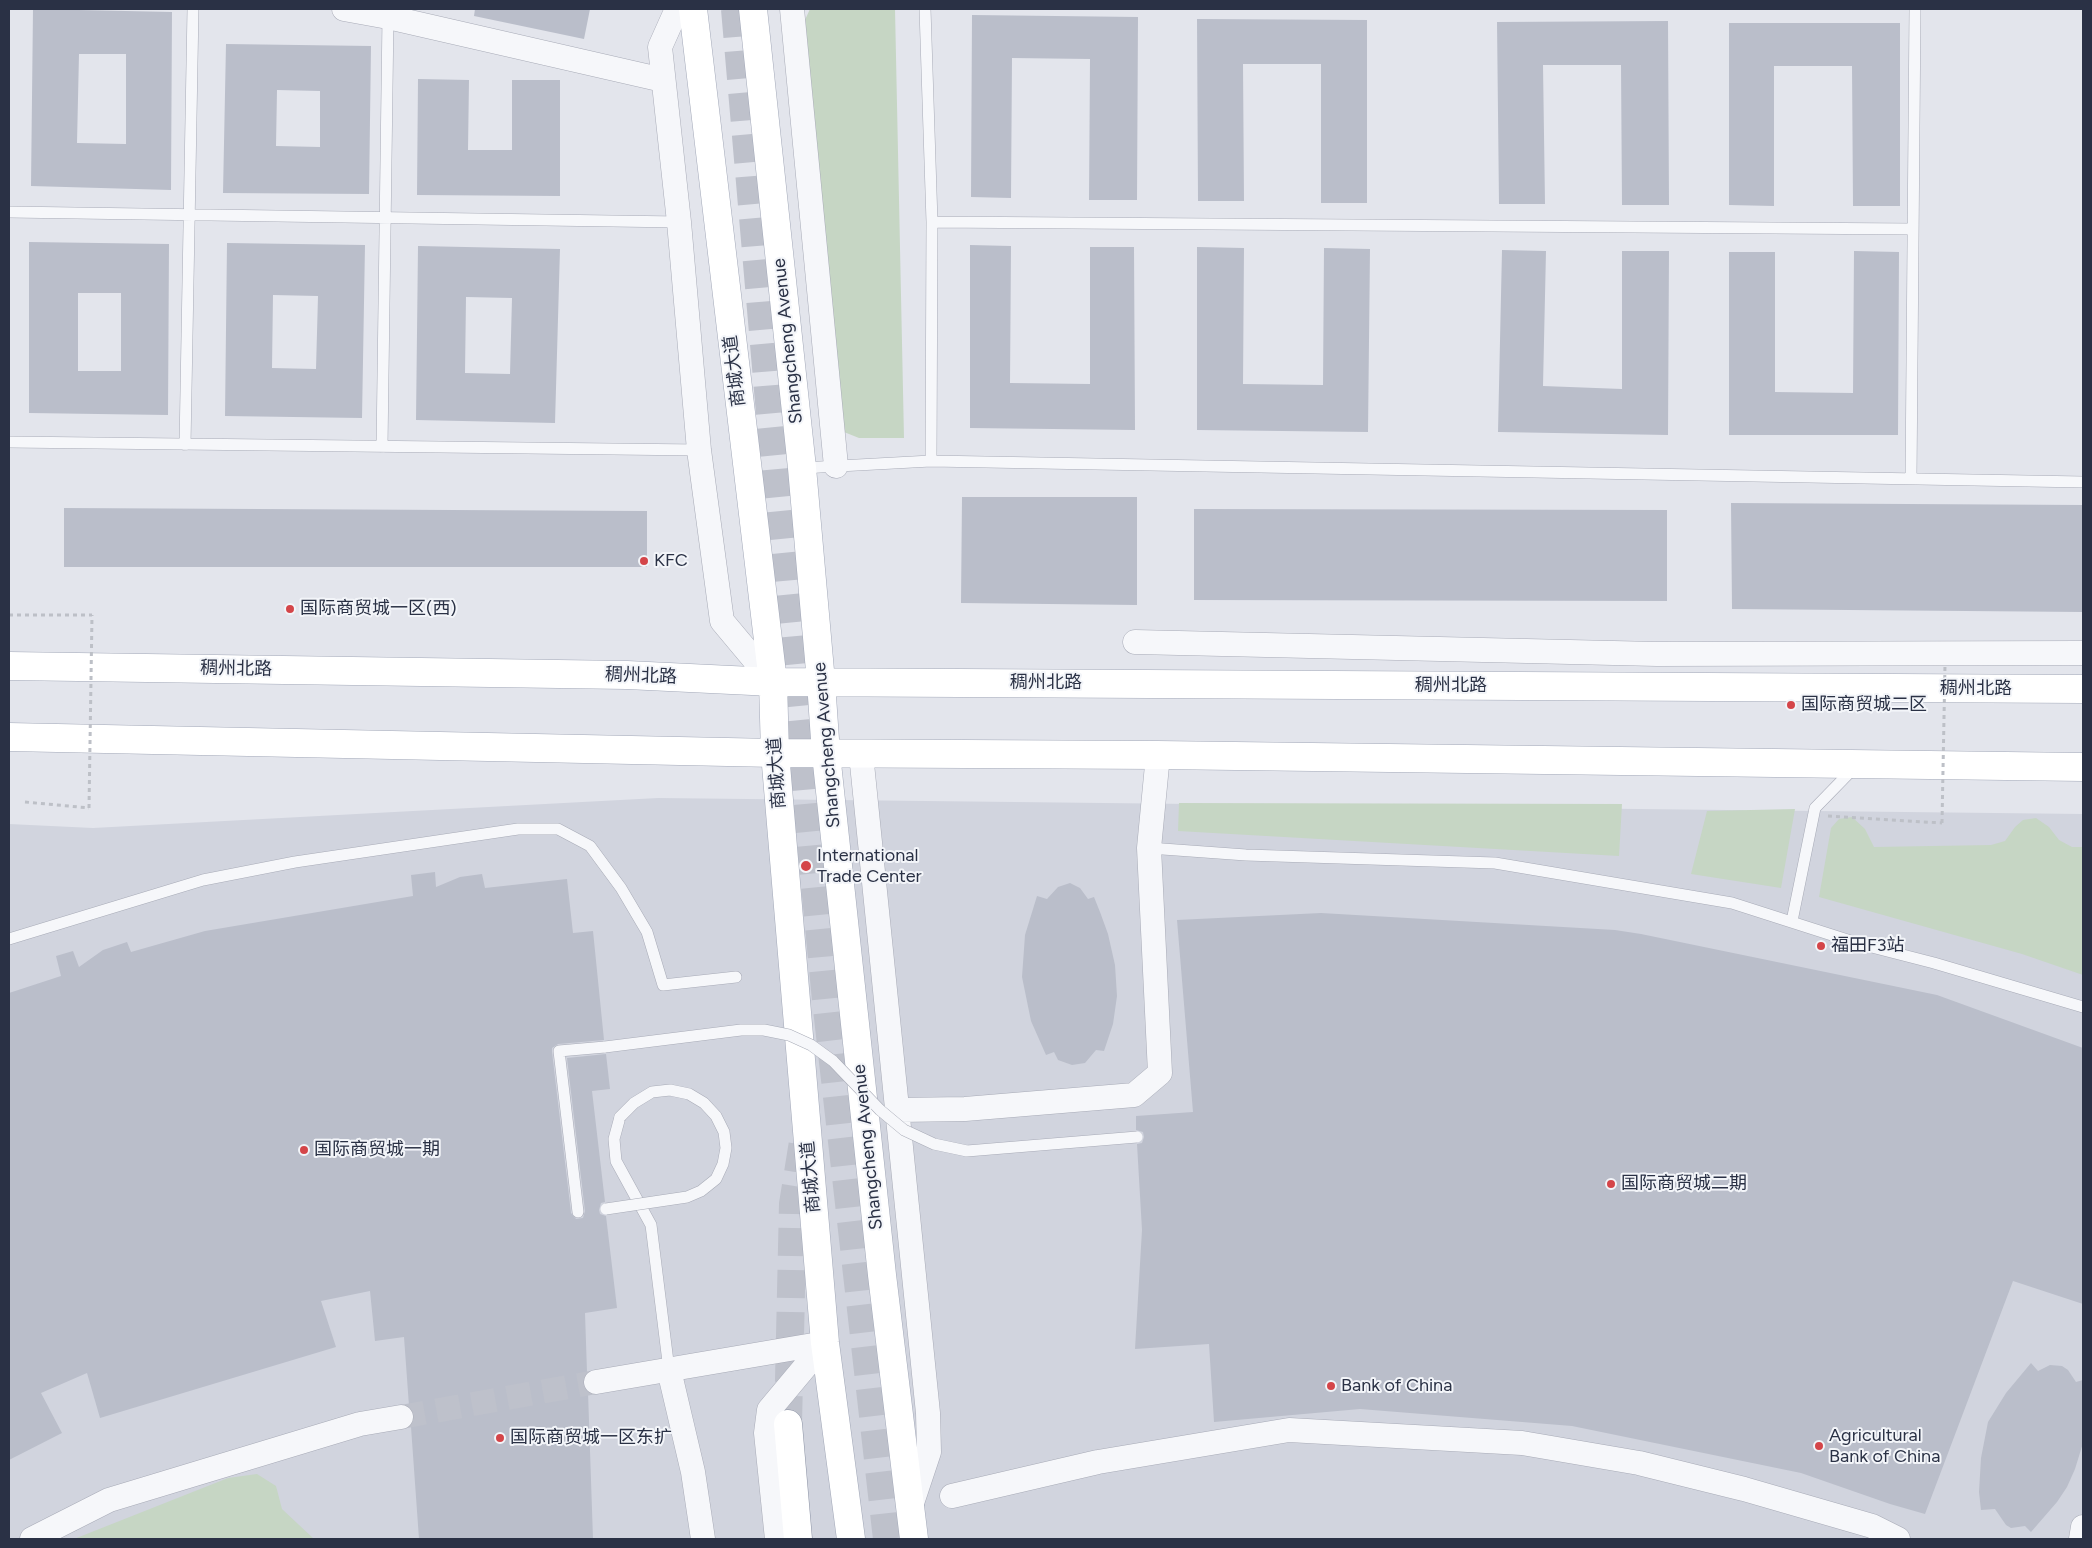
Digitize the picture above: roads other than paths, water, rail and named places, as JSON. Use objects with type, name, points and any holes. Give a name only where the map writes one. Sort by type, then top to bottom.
[{"type":"main road","name":"商城大道","points":[[693,9],[773,682],[775,753],[824,1343],[851,1539]]},
{"type":"main road","name":"Shangcheng Avenue","points":[[753,9],[802,468],[826,754],[881,1266],[914,1539]]},
{"type":"main road","name":"稠州北路","points":[[9,666],[627,675],[773,682],[2083,689]]},
{"type":"main road","points":[[9,737],[826,754],[1158,755],[2083,767]]},
{"type":"main road","points":[[788,1424],[798,1539]]},
{"type":"street","points":[[344,9],[388,17],[663,80]]},
{"type":"street","points":[[677,9],[660,47],[680,222],[699,450],[722,621],[773,682]]},
{"type":"street","points":[[792,9],[836,466]]},
{"type":"street","points":[[1136,642],[1657,654],[2083,653]]},
{"type":"street","points":[[862,754],[928,1412],[929,1452],[910,1509]]},
{"type":"street","points":[[898,1110],[965,1108],[1134,1095],[1160,1073],[1149,848],[1158,755]]},
{"type":"street","points":[[596,1382],[824,1343]]},
{"type":"street","points":[[777,1539],[766,1433],[769,1410],[824,1343]]},
{"type":"street","points":[[668,1370],[693,1472],[703,1539]]},
{"type":"street","points":[[32,1539],[109,1500],[360,1424],[401,1416]]},
{"type":"street","points":[[952,1496],[1098,1462],[1289,1430],[1522,1443],[1600,1456],[1744,1489],[1872,1526],[1898,1539]]},
{"type":"street","points":[[2081,1539],[2083,1527]]},
{"type":"lane","points":[[185,445],[193,9]]},
{"type":"lane","points":[[925,9],[932,222],[931,461]]},
{"type":"lane","points":[[1911,479],[1915,9]]},
{"type":"lane","points":[[382,448],[388,17]]},
{"type":"lane","points":[[9,212],[680,222]]},
{"type":"lane","points":[[932,222],[1912,229]]},
{"type":"lane","points":[[9,442],[382,448],[699,450]]},
{"type":"lane","points":[[802,468],[931,461],[2083,482]]},
{"type":"lane","points":[[1792,921],[1815,808],[1858,764]]},
{"type":"lane","points":[[9,939],[203,880],[295,862],[518,829],[558,829],[590,846],[622,888],[647,932],[662,984],[736,977]]},
{"type":"lane","points":[[1149,848],[1246,855],[1496,862],[1732,903],[1860,944],[1934,963],[2083,1007]]},
{"type":"lane","points":[[578,1212],[559,1051],[741,1030],[764,1030],[789,1035],[811,1045],[833,1061],[880,1110],[904,1130],[934,1144],[968,1151],[1137,1138]]},
{"type":"lane","points":[[606,1209],[687,1197],[701,1191],[716,1179],[723,1164],[726,1148],[724,1132],[716,1116],[704,1103],[689,1094],[670,1090],[652,1092],[634,1103],[620,1117],[614,1139],[616,1160],[651,1225],[668,1370]]},
{"type":"tunnel","points":[[735,9],[771,425],[826,1000],[887,1539]]},
{"type":"tunnel","points":[[788,1424],[793,1204],[803,1142]]},
{"type":"tunnel","points":[[401,1417],[596,1382]]},
{"type":"place","name":"KFC","points":[[644,561]]},
{"type":"place","name":"国际商贸城一区(西)","points":[[290,609]]},
{"type":"place","name":"国际商贸城二区","points":[[1791,705]]},
{"type":"place","name":"International Trade Center","points":[[806,866]]},
{"type":"place","name":"福田F3站","points":[[1821,946]]},
{"type":"place","name":"国际商贸城一期","points":[[304,1150]]},
{"type":"place","name":"国际商贸城二期","points":[[1611,1184]]},
{"type":"place","name":"Bank of China","points":[[1331,1386]]},
{"type":"place","name":"国际商贸城一区东扩","points":[[500,1438]]},
{"type":"place","name":"Agricultural Bank of China","points":[[1819,1446]]}]
